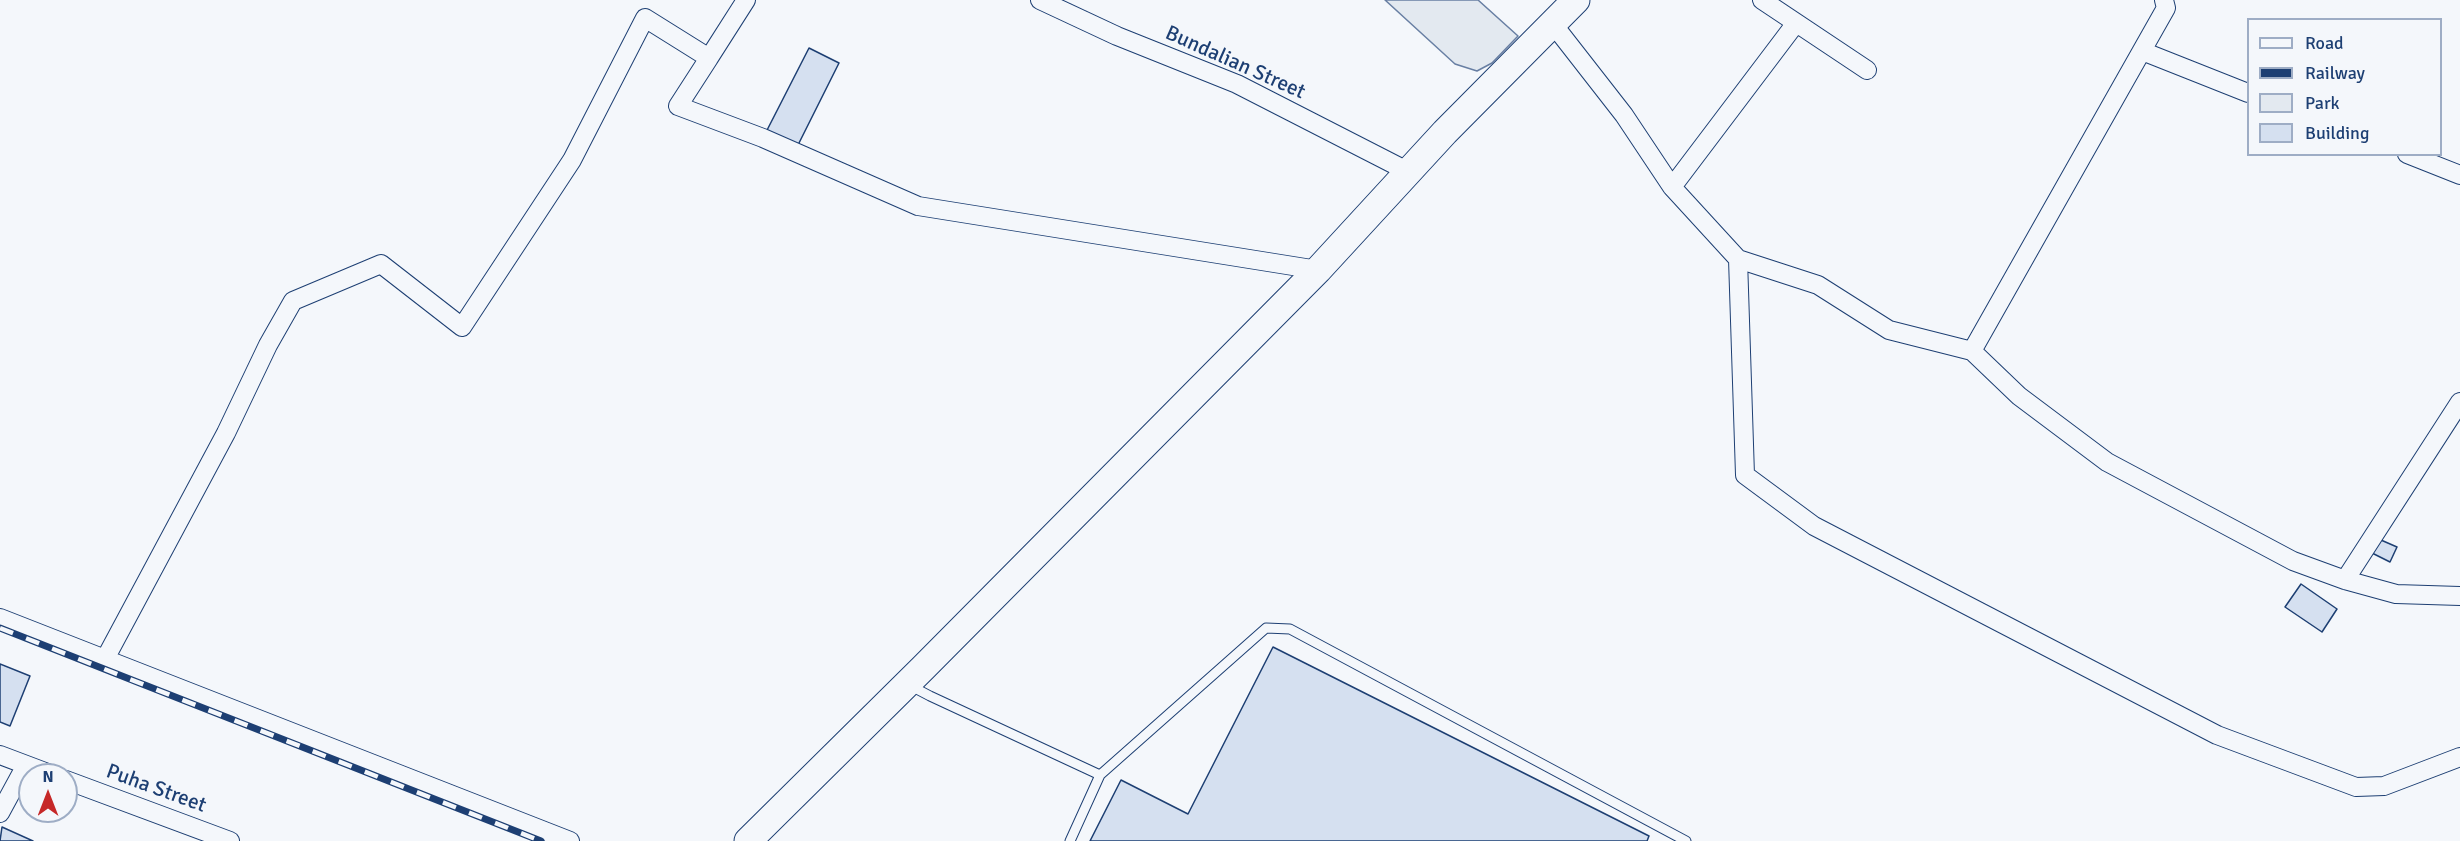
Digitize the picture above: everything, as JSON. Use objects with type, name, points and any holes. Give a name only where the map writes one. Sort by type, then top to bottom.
[{"type":"street","points":[[746,0],[678,106],[763,138],[918,206],[1318,270]]},
{"type":"street","name":"Bundalian Street","points":[[1040,0],[1117,36],[1237,84],[1409,172]]},
{"type":"street","points":[[748,841],[1318,270],[1445,132],[1576,0]]},
{"type":"street","points":[[1762,0],[1867,70]]},
{"type":"street","points":[[1972,351],[2166,8],[2164,0]]},
{"type":"street","points":[[105,658],[226,433],[268,345],[293,301],[381,264],[462,327],[572,160],[645,18],[709,58]]},
{"type":"street","points":[[1672,187],[1796,23]]},
{"type":"street","points":[[1553,24],[1624,115],[1672,187],[1738,259],[1818,285],[1889,330],[1972,351],[2019,396],[2108,462],[2293,561],[2345,580],[2396,594],[2460,596]]},
{"type":"street","points":[[2142,51],[2247,93]]},
{"type":"street","points":[[2412,156],[2460,175]]},
{"type":"street","points":[[1738,259],[1745,475],[1814,526],[2217,735],[2356,787],[2384,786],[2460,757]]},
{"type":"street","points":[[2345,580],[2460,402]]},
{"type":"street","points":[[0,618],[570,841]]},
{"type":"street","points":[[0,755],[21,763]]},
{"type":"street","points":[[0,813],[18,780]]},
{"type":"street","name":"Puha Street","points":[[78,785],[222,840]]},
{"type":"lane","points":[[1070,841],[1100,775],[1266,628],[1290,629],[1686,841]]},
{"type":"lane","points":[[907,683],[930,696],[1100,775]]},
{"type":"green space","points":[[1385,0],[1478,0],[1518,36],[1492,63],[1477,71],[1455,64]]},
{"type":"building","points":[[809,48],[839,63],[794,153],[763,138]]},
{"type":"building","points":[[2374,537],[2397,547],[2390,562],[2368,551]]},
{"type":"building","points":[[2301,584],[2337,609],[2322,632],[2285,607]]},
{"type":"building","points":[[1273,647],[1649,836],[1647,841],[1090,841],[1121,780],[1188,814]]},
{"type":"building","points":[[0,664],[30,676],[10,726],[0,722]]},
{"type":"building","points":[[2,827],[33,841],[0,841]]},
{"type":"railway","points":[[0,628],[541,841]]}]
